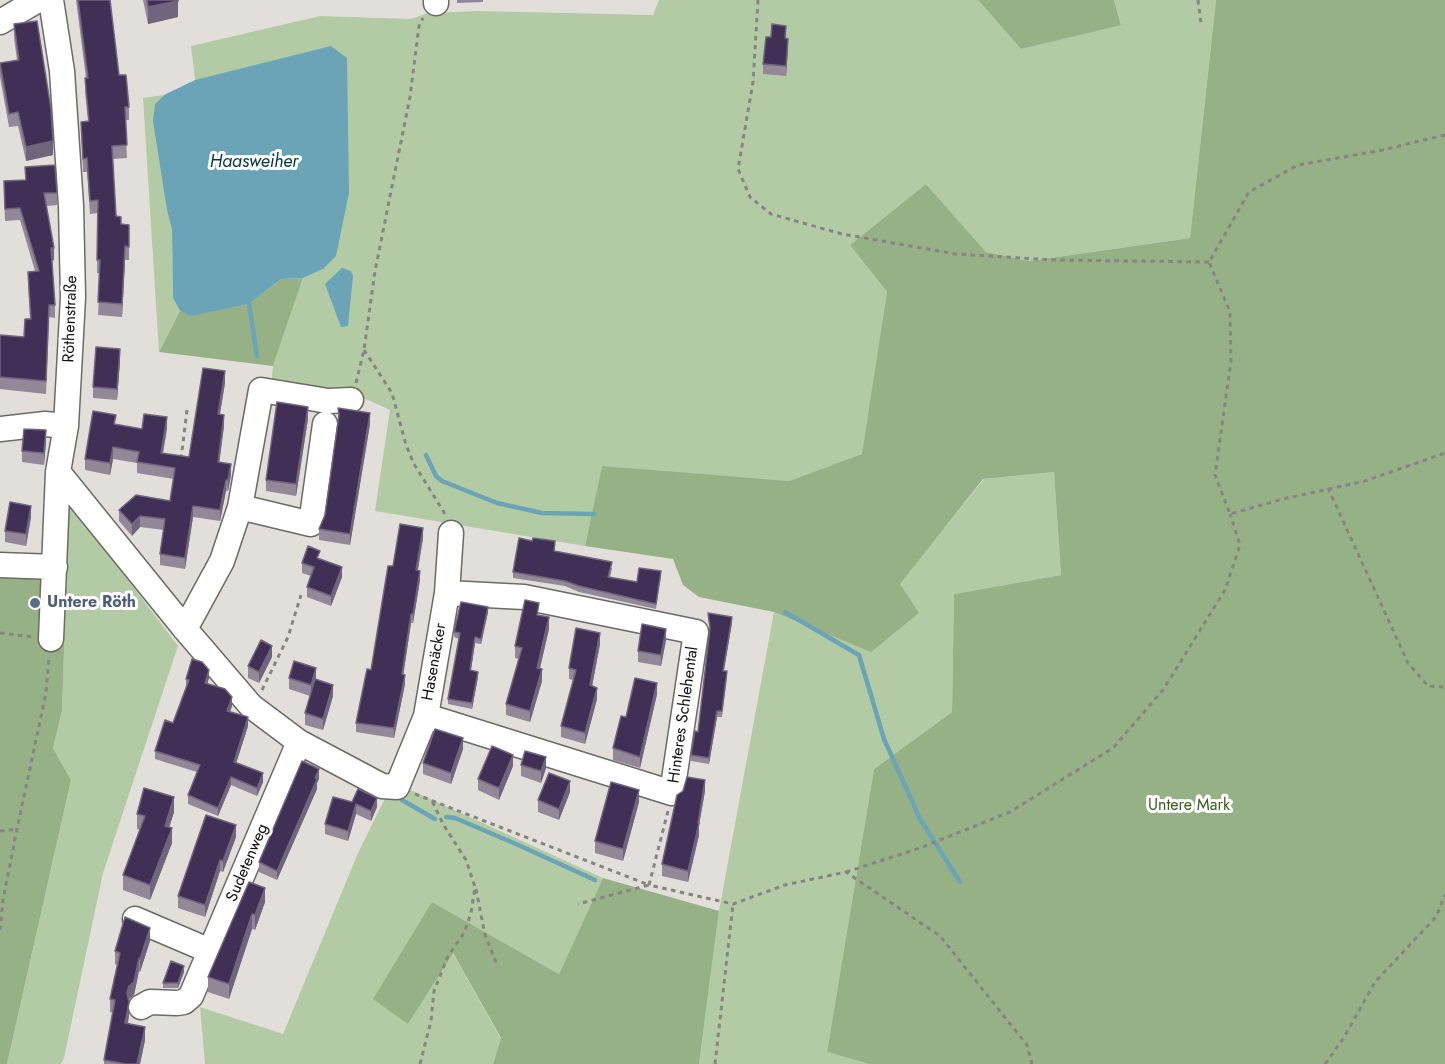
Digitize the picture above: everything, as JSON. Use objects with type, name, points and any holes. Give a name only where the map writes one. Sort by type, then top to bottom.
[{"type":"street","points":[[0,22],[38,0]]},
{"type":"street","name":"Röthenstraße","points":[[51,0],[62,71],[71,206],[73,297],[66,426],[58,472],[51,639]]},
{"type":"street","points":[[185,629],[222,561],[240,507],[261,390],[328,402],[351,400]]},
{"type":"street","points":[[0,429],[45,424],[66,426]]},
{"type":"street","points":[[240,507],[311,524],[325,424]]},
{"type":"street","points":[[58,472],[185,629],[251,706],[299,742],[382,786],[398,787]]},
{"type":"street","name":"Hasenäcker","points":[[398,787],[426,716],[447,593],[451,533]]},
{"type":"street","points":[[0,565],[55,567]]},
{"type":"street","name":"Hinteres Schlehental","points":[[426,716],[672,793],[696,632],[524,597],[447,593]]},
{"type":"street","name":"Sudetenweg","points":[[141,1007],[150,1002],[184,1002],[190,996],[299,742]]},
{"type":"street","points":[[135,919],[210,951]]},
{"type":"path","points":[[758,0],[753,82],[738,169],[750,197],[771,214],[842,234],[956,254],[1055,260],[1209,262]]},
{"type":"path","points":[[1198,0],[1201,23]]},
{"type":"path","points":[[351,400],[364,350],[375,271],[410,98],[419,26],[436,2]]},
{"type":"path","points":[[1209,262],[1249,192],[1298,165],[1378,151],[1445,135]]},
{"type":"path","points":[[398,787],[649,885],[733,904],[784,885],[846,872],[920,848],[1010,812],[1113,748],[1163,690],[1225,591],[1240,545],[1215,475],[1231,361],[1230,312],[1209,262]]},
{"type":"path","points":[[364,350],[392,393],[406,445],[414,464],[447,518],[451,533]]},
{"type":"path","points":[[181,462],[187,410]]},
{"type":"path","points":[[1230,514],[1328,488],[1365,481],[1445,453]]},
{"type":"path","points":[[1328,488],[1408,663],[1428,686],[1445,687]]},
{"type":"path","points":[[251,706],[268,680],[288,637],[300,595]]},
{"type":"path","points":[[0,633],[51,639],[46,693],[3,900],[0,930]]},
{"type":"path","points":[[649,885],[672,793]]},
{"type":"path","points":[[431,800],[466,860],[475,887],[485,935],[498,967]]},
{"type":"path","points":[[0,831],[17,829]]},
{"type":"path","points":[[846,872],[940,936],[1027,1045],[1032,1064]]},
{"type":"path","points":[[578,904],[649,885]]},
{"type":"path","points":[[420,1064],[431,1021],[434,991],[448,956],[464,933],[471,913],[475,887]]},
{"type":"path","points":[[1325,1064],[1343,1039],[1376,982],[1436,917],[1445,895]]},
{"type":"path","points":[[715,1064],[733,904]]},
{"type":"green space","points":[[659,0],[978,0],[1021,49],[1121,24],[1114,0],[1216,0],[1190,238],[1029,261],[986,252],[926,184],[850,245],[887,292],[863,454],[789,481],[602,467],[585,546],[375,511],[390,410],[359,396],[271,384],[273,366],[303,278],[323,269],[202,79],[195,80],[191,46],[320,16],[411,19],[428,13],[479,11],[653,15]]},
{"type":"green space","points":[[978,0],[1114,0],[1121,25],[1021,49]]},
{"type":"green space","name":"Untere Mark","points":[[1216,0],[1445,0],[1445,1064],[869,1064],[827,1052],[874,769],[952,712],[954,594],[1061,575],[1054,472],[983,479],[900,584],[919,613],[871,652],[774,612],[699,597],[683,585],[673,559],[585,546],[602,466],[789,481],[862,454],[887,292],[850,245],[926,184],[986,252],[1029,261],[1190,238]]},
{"type":"green space","points":[[164,95],[155,104],[167,210],[172,230],[173,298],[180,311],[159,352],[143,98]]},
{"type":"green space","points":[[303,278],[273,366],[159,352],[180,311],[191,315],[249,304],[281,279]]},
{"type":"green space","points":[[1054,472],[1061,575],[954,594],[952,712],[874,769],[827,1052],[869,1064],[699,1064],[719,911],[774,612],[871,651],[899,584],[984,479]]},
{"type":"green space","points":[[69,502],[178,646],[103,873],[64,1058],[61,1064],[7,1064],[71,780],[53,748],[62,711]]},
{"type":"green space","points":[[69,502],[62,711],[53,748],[71,780],[7,1064],[0,1064],[0,576],[42,573]]},
{"type":"green space","points":[[393,782],[603,878],[559,974],[432,902],[408,1024],[452,952],[501,1039],[493,1064],[205,1064],[200,1007],[283,1034],[358,853]]},
{"type":"green space","points":[[603,878],[719,911],[699,1064],[493,1064],[501,1038],[453,953],[408,1024],[373,999],[432,902],[559,974]]},
{"type":"water","name":"Haasweiher","points":[[331,46],[347,58],[349,193],[336,256],[323,269],[303,278],[281,279],[249,304],[191,316],[180,311],[173,298],[172,230],[153,121],[155,104],[164,95],[195,80]]},
{"type":"water","points":[[342,268],[351,271],[353,276],[348,326],[341,327],[325,284]]},
{"type":"building","points":[[78,0],[110,0],[119,75],[126,75],[129,107],[125,107],[127,145],[112,146],[116,216],[121,217],[121,224],[129,225],[129,247],[125,246],[122,304],[98,302],[100,260],[97,260],[98,200],[90,201],[87,158],[83,159],[81,122],[89,121],[85,78],[88,78]]},
{"type":"building","points":[[147,0],[178,0],[178,1],[148,7]]},
{"type":"building","points":[[37,21],[51,109],[53,141],[26,147],[18,112],[9,114],[0,63],[19,60],[14,24]]},
{"type":"building","points":[[772,24],[786,26],[785,38],[788,39],[786,66],[763,64],[766,37],[771,37]]},
{"type":"building","points":[[55,165],[57,193],[44,193],[54,248],[51,248],[55,305],[49,305],[46,381],[0,377],[0,335],[24,337],[25,319],[31,319],[28,272],[39,271],[20,208],[5,209],[4,181],[26,180],[25,167]]},
{"type":"building","points":[[96,347],[120,349],[117,389],[93,387]]},
{"type":"building","points":[[203,368],[225,371],[218,414],[224,415],[218,462],[231,464],[228,480],[226,480],[220,510],[193,506],[185,558],[160,554],[165,519],[140,516],[132,524],[119,510],[136,495],[170,501],[175,468],[137,462],[139,452],[113,447],[110,463],[85,459],[93,411],[116,415],[114,424],[142,429],[144,414],[167,417],[161,453],[189,457]]},
{"type":"building","points":[[277,402],[308,407],[296,484],[266,480]]},
{"type":"building","points":[[338,408],[370,413],[350,534],[319,529],[325,515],[339,415]]},
{"type":"building","points":[[24,429],[46,430],[44,453],[22,451]]},
{"type":"building","points":[[10,502],[31,506],[26,534],[5,531]]},
{"type":"building","points":[[400,524],[423,528],[416,570],[420,571],[402,674],[405,675],[394,728],[356,723],[367,669],[371,670],[388,566],[393,566]]},
{"type":"building","points":[[519,538],[532,541],[533,538],[555,541],[554,551],[612,562],[608,577],[637,582],[639,568],[661,571],[656,604],[565,581],[513,572]]},
{"type":"building","points":[[308,546],[320,551],[317,558],[342,567],[331,596],[307,587],[314,567],[302,563]]},
{"type":"building","points":[[525,600],[539,603],[537,615],[549,617],[537,668],[542,669],[530,711],[506,704],[522,648],[515,646]]},
{"type":"building","points":[[461,602],[488,607],[481,639],[475,637],[470,670],[478,672],[472,703],[448,699],[460,633],[454,632]]},
{"type":"building","points":[[708,613],[732,617],[723,671],[727,671],[722,711],[717,711],[709,758],[691,755],[695,731],[698,732],[710,628]]},
{"type":"building","points":[[642,624],[666,629],[661,655],[638,651]]},
{"type":"building","points":[[576,628],[600,633],[590,685],[597,688],[585,733],[561,726],[576,670],[569,668]]},
{"type":"building","points":[[261,640],[272,646],[259,672],[248,666]]},
{"type":"building","points":[[192,659],[202,662],[209,670],[205,683],[225,689],[232,697],[227,711],[248,717],[234,762],[263,773],[257,788],[231,777],[218,808],[188,795],[200,765],[155,751],[165,720],[173,723],[189,680],[186,679]]},
{"type":"building","points":[[294,661],[316,668],[311,685],[289,678]]},
{"type":"building","points":[[635,678],[657,683],[640,757],[613,748],[621,716],[626,717]]},
{"type":"building","points":[[315,679],[333,685],[323,719],[305,713]]},
{"type":"building","points":[[435,729],[463,738],[451,773],[423,763]]},
{"type":"building","points":[[492,746],[513,755],[499,788],[478,779]]},
{"type":"building","points":[[525,751],[546,757],[541,771],[521,765]]},
{"type":"building","points":[[302,761],[319,769],[315,778],[317,779],[277,871],[259,862]]},
{"type":"building","points":[[549,773],[570,781],[559,809],[538,800]]},
{"type":"building","points":[[687,777],[705,780],[699,823],[688,871],[662,864],[677,795],[683,791]]},
{"type":"building","points":[[611,782],[639,790],[623,849],[595,841]]},
{"type":"building","points":[[144,788],[174,797],[165,826],[172,828],[150,885],[123,875],[145,816],[137,814]]},
{"type":"building","points":[[358,789],[377,798],[371,811],[356,804],[348,831],[325,824],[333,797],[352,802]]},
{"type":"building","points":[[206,815],[236,825],[223,861],[220,860],[205,905],[178,896]]},
{"type":"building","points":[[249,882],[265,888],[255,915],[252,914],[229,984],[208,977]]},
{"type":"building","points":[[125,917],[150,928],[139,958],[134,982],[129,986],[127,993],[129,1002],[125,1023],[145,1027],[137,1064],[104,1060],[115,1000],[110,999],[120,953],[115,951]]},
{"type":"building","points":[[171,961],[184,966],[178,983],[163,983]]},
{"type":"waterway","points":[[249,304],[257,356]]},
{"type":"waterway","points":[[426,455],[436,476],[442,481],[497,503],[542,513],[594,514]]},
{"type":"waterway","points":[[785,612],[859,655],[884,739],[920,819],[960,882]]},
{"type":"waterway","points":[[398,794],[402,800],[435,819]]},
{"type":"waterway","points":[[446,817],[455,818],[595,880]]},
{"type":"place","name":"Untere Röth","points":[[35,603]]}]
